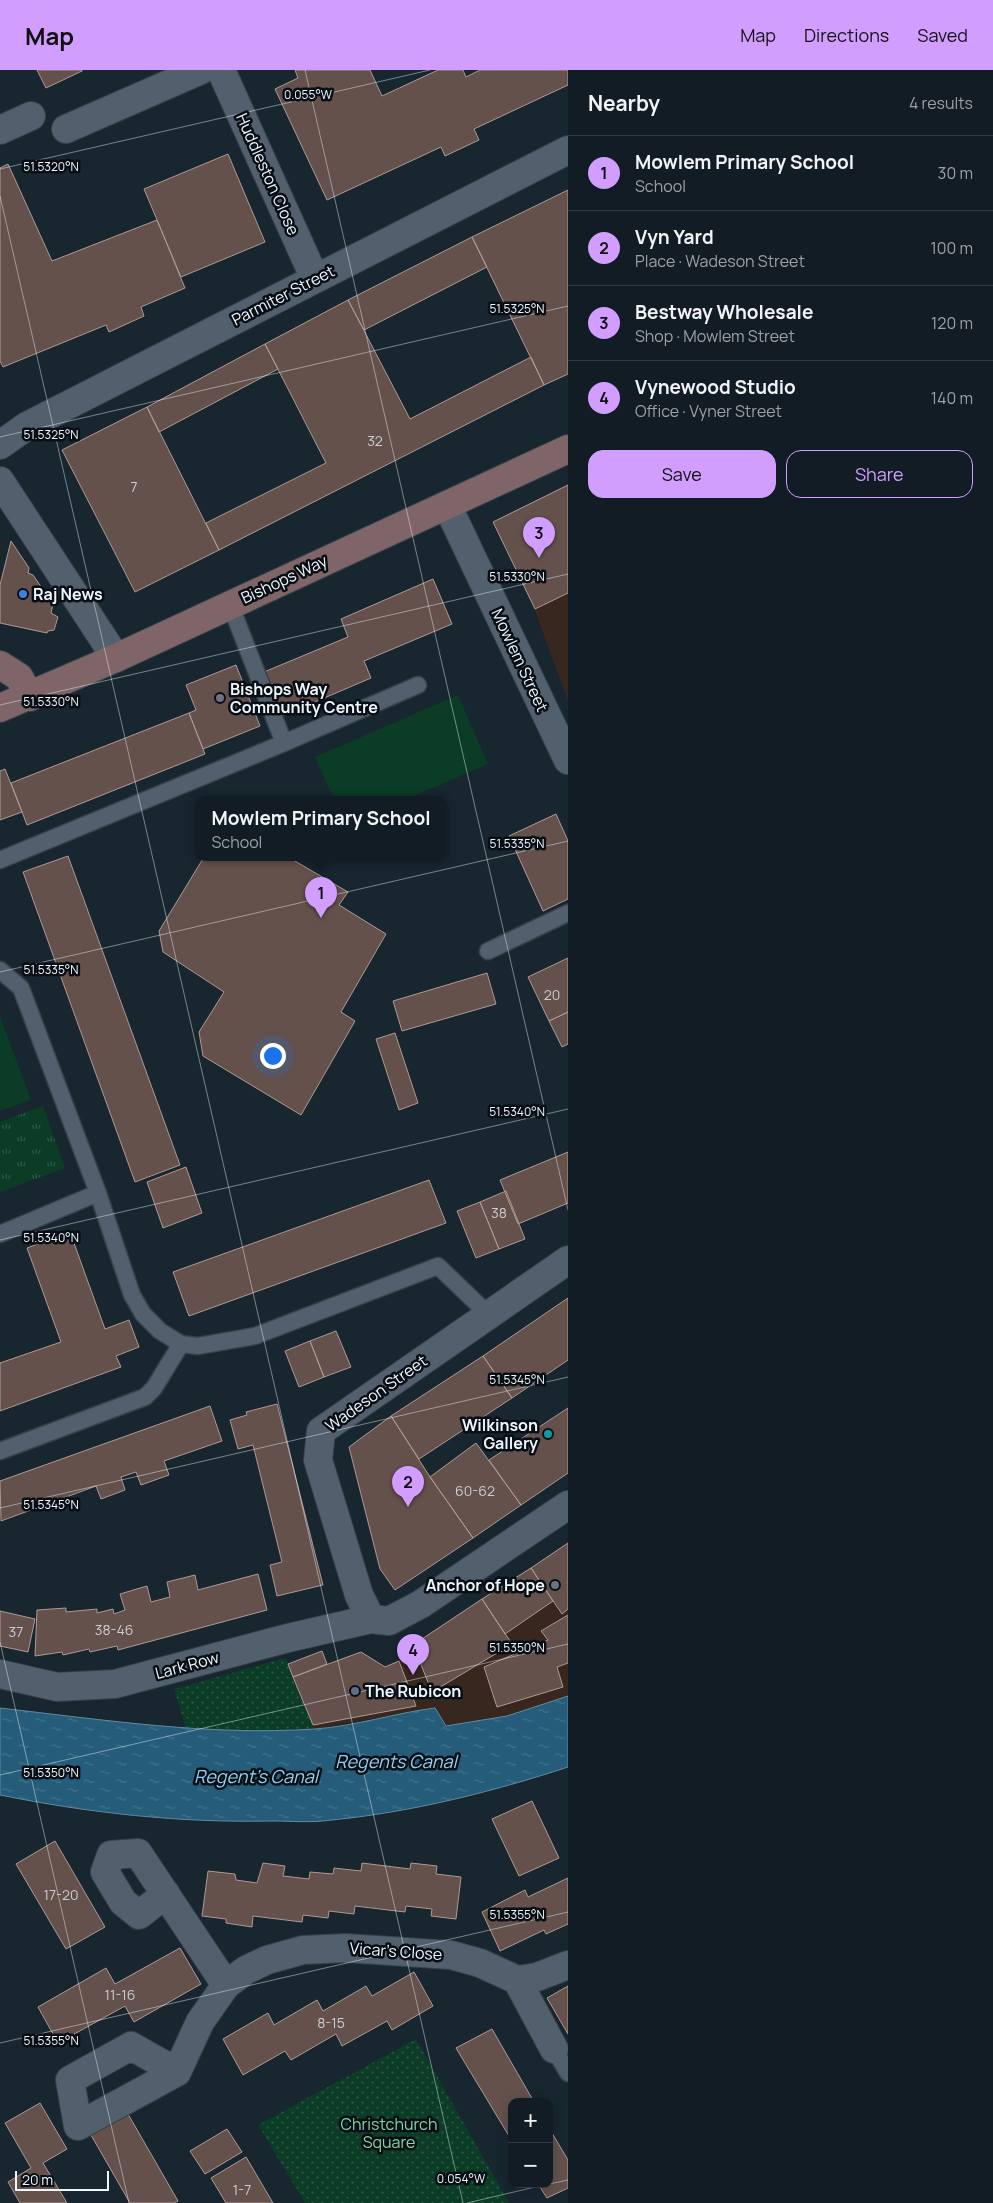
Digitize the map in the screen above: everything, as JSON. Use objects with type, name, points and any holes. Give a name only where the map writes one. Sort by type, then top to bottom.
[{"type":"main road","name":"Bishops Way","points":[[0,708],[30,697],[116,658],[568,449]]},
{"type":"main road","points":[[0,664],[18,677],[30,697]]},
{"type":"street","points":[[66,129],[200,70]]},
{"type":"street","name":"Huddleston Close","points":[[221,70],[315,279]]},
{"type":"street","points":[[0,130],[31,116]]},
{"type":"street","name":"Parmiter Street","points":[[0,445],[27,426],[315,279],[565,159]]},
{"type":"street","points":[[0,481],[116,658]]},
{"type":"street","name":"Mowlem Street","points":[[447,505],[568,760]]},
{"type":"street","name":"Wadeson Street","points":[[372,1618],[359,1595],[318,1460],[321,1430],[568,1260]]},
{"type":"street","name":"Lark Row","points":[[0,1674],[57,1687],[115,1684],[288,1638],[372,1618],[389,1621],[421,1604],[568,1505]]},
{"type":"street","points":[[166,1894],[226,1984]]},
{"type":"street","name":"Vicar's Close","points":[[177,2072],[200,2022],[226,1984],[246,1970],[267,1960],[303,1950],[346,1948],[451,1955],[480,1964],[517,1980]]},
{"type":"street","points":[[554,2049],[517,1980],[537,1977],[568,1965]]},
{"type":"lane","points":[[230,604],[284,743]]},
{"type":"lane","points":[[0,860],[284,743],[418,685]]},
{"type":"lane","points":[[488,951],[568,913]]},
{"type":"lane","points":[[0,970],[21,988],[98,1193],[132,1295],[143,1314],[160,1331],[181,1344],[198,1346],[255,1336],[438,1266],[488,1314]]},
{"type":"lane","points":[[0,1234],[98,1193]]},
{"type":"lane","points":[[0,1451],[145,1397],[154,1388],[181,1344]]},
{"type":"lane","points":[[554,2049],[568,2074]]},
{"type":"shaded area","points":[[568,487],[568,701],[502,521]]},
{"type":"shaded area","points":[[531,1568],[561,1613],[568,1609],[568,1696],[507,1716],[446,1726],[435,1708],[314,1729],[293,1677],[361,1652],[385,1667],[399,1661],[397,1655]]},
{"type":"green space","points":[[458,695],[488,764],[414,796],[333,796],[315,757]]},
{"type":"green space","points":[[0,1016],[31,1100],[0,1111]]},
{"type":"green space","points":[[43,1106],[65,1168],[0,1192],[0,1122]]},
{"type":"green space","points":[[286,1658],[314,1729],[269,1732],[186,1729],[174,1689]]},
{"type":"green space","name":"Christchurch Square","points":[[416,2039],[509,2203],[305,2203],[258,2125]]},
{"type":"water","name":"Regents Canal","points":[[568,1696],[568,1767],[481,1793],[392,1812],[317,1821],[203,1820],[101,1812],[0,1795],[0,1708],[158,1726],[276,1731],[330,1727],[435,1708],[446,1726],[507,1716]]},
{"type":"building","points":[[37,70],[82,70],[82,71],[46,88]]},
{"type":"building","points":[[295,70],[370,70],[382,96],[438,70],[463,70],[466,77],[480,70],[568,70],[568,85],[474,129],[479,140],[445,156],[441,147],[327,200],[275,89],[298,78]]},
{"type":"building","points":[[228,154],[265,242],[181,277],[144,189]]},
{"type":"building","points":[[8,164],[52,261],[157,220],[185,288],[141,307],[144,316],[109,332],[106,325],[3,367],[0,361],[0,168]]},
{"type":"building","points":[[568,190],[568,374],[544,385],[472,237]]},
{"type":"building","points":[[472,237],[487,267],[364,330],[348,300]]},
{"type":"building","points":[[348,300],[410,419],[531,357],[544,385],[219,550],[206,523],[326,463],[265,344]]},
{"type":"building","points":[[265,344],[278,369],[159,432],[147,407]]},
{"type":"building","points":[[147,407],[219,550],[135,592],[62,450]]},
{"type":"building","points":[[568,485],[568,593],[535,609],[493,522]]},
{"type":"building","name":"Raj News","points":[[11,541],[29,568],[28,573],[33,575],[53,604],[51,613],[58,617],[54,630],[47,633],[0,623],[0,585]]},
{"type":"building","points":[[433,579],[452,624],[364,661],[371,678],[282,716],[264,672],[348,637],[341,619]]},
{"type":"building","name":"Bishops Way Community Centre","points":[[236,665],[260,726],[203,749],[189,713],[196,710],[186,685]]},
{"type":"building","points":[[189,713],[205,754],[27,825],[11,783]]},
{"type":"building","points":[[5,769],[22,812],[0,820],[0,771]]},
{"type":"building","points":[[556,814],[568,841],[568,899],[543,911],[509,836]]},
{"type":"building","points":[[68,856],[180,1165],[135,1182],[23,872]]},
{"type":"building","points":[[202,861],[295,861],[348,892],[339,905],[386,934],[341,1012],[355,1021],[301,1115],[203,1056],[199,1032],[224,992],[163,952],[159,931]]},
{"type":"building","points":[[568,958],[568,1012],[549,1021],[528,977]]},
{"type":"building","points":[[487,973],[496,1004],[402,1031],[393,1001]]},
{"type":"building","points":[[568,1012],[568,1044],[562,1047],[549,1021]]},
{"type":"building","points":[[395,1033],[418,1103],[399,1110],[376,1039]]},
{"type":"building","points":[[568,1152],[568,1203],[518,1224],[500,1180]]},
{"type":"building","points":[[186,1167],[202,1213],[163,1228],[147,1182]]},
{"type":"building","points":[[429,1180],[446,1223],[189,1316],[173,1272]]},
{"type":"building","points":[[506,1191],[525,1239],[499,1249],[480,1202]]},
{"type":"building","points":[[480,1202],[499,1249],[476,1258],[457,1211]]},
{"type":"building","points":[[70,1232],[105,1329],[129,1320],[139,1347],[116,1356],[121,1367],[0,1411],[0,1363],[61,1342],[27,1248]]},
{"type":"building","points":[[568,1298],[568,1360],[512,1398],[483,1356]]},
{"type":"building","points":[[336,1331],[351,1367],[324,1377],[310,1341]]},
{"type":"building","points":[[310,1341],[324,1377],[299,1387],[285,1351]]},
{"type":"building","points":[[483,1356],[512,1398],[419,1459],[391,1416]]},
{"type":"building","points":[[277,1404],[323,1585],[277,1596],[270,1565],[282,1562],[253,1445],[238,1449],[230,1420],[247,1415],[246,1412]]},
{"type":"building","points":[[210,1406],[222,1441],[164,1461],[169,1475],[141,1485],[136,1472],[121,1477],[125,1490],[101,1499],[96,1486],[1,1521],[0,1481]]},
{"type":"building","name":"Wilkinson Gallery","points":[[568,1408],[568,1473],[521,1505],[489,1460]]},
{"type":"building","points":[[391,1416],[430,1477],[473,1538],[395,1590],[380,1569],[349,1447]]},
{"type":"building","points":[[476,1443],[521,1505],[473,1538],[430,1477]]},
{"type":"building","name":"Anchor of Hope","points":[[568,1543],[568,1609],[562,1614],[531,1568]]},
{"type":"building","points":[[531,1568],[553,1601],[505,1634],[482,1599]]},
{"type":"building","points":[[258,1574],[267,1610],[118,1650],[117,1646],[90,1652],[89,1649],[63,1655],[62,1652],[35,1656],[37,1610],[66,1608],[66,1612],[97,1609],[97,1613],[113,1609],[114,1614],[125,1610],[120,1594],[147,1586],[151,1602],[170,1597],[167,1582],[195,1575],[198,1590]]},
{"type":"building","points":[[482,1599],[512,1644],[432,1692],[413,1645]]},
{"type":"building","points":[[0,1611],[35,1619],[28,1652],[0,1646]]},
{"type":"building","points":[[568,1615],[568,1663],[557,1667],[563,1687],[497,1707],[484,1667],[548,1640],[541,1631]]},
{"type":"building","points":[[322,1651],[327,1664],[293,1677],[288,1664]]},
{"type":"building","name":"The Rubicon","points":[[361,1652],[385,1667],[399,1661],[416,1706],[313,1725],[293,1677]]},
{"type":"building","points":[[532,1801],[559,1858],[519,1876],[492,1819]]},
{"type":"building","points":[[55,1841],[105,1927],[66,1949],[16,1864]]},
{"type":"building","points":[[263,1863],[285,1866],[283,1876],[309,1879],[310,1872],[333,1874],[334,1868],[361,1871],[362,1863],[410,1869],[411,1863],[437,1866],[436,1874],[461,1877],[456,1919],[431,1916],[432,1909],[406,1906],[405,1912],[355,1906],[354,1914],[329,1911],[328,1918],[303,1915],[302,1922],[253,1916],[252,1927],[226,1923],[226,1919],[202,1916],[208,1871],[235,1874],[236,1880],[257,1883]]},
{"type":"building","points":[[568,1878],[568,1924],[546,1934],[544,1930],[500,1951],[482,1912],[525,1890],[528,1897]]},
{"type":"building","points":[[180,1948],[201,1984],[134,2022],[125,2006],[58,2043],[38,2007],[106,1968],[115,1984]]},
{"type":"building","points":[[414,1972],[433,2006],[392,2030],[387,2021],[342,2046],[336,2034],[291,2060],[285,2051],[243,2075],[223,2039],[268,2013],[274,2025],[317,2000],[323,2011],[366,1986],[372,1996]]},
{"type":"building","points":[[568,1986],[568,2034],[547,1998]]},
{"type":"building","points":[[492,2029],[532,2098],[508,2098],[508,2134],[456,2048]]},
{"type":"building","points":[[40,2103],[67,2149],[43,2163],[67,2203],[20,2203],[8,2182],[31,2168],[5,2123]]},
{"type":"building","points":[[128,2114],[178,2201],[174,2203],[130,2203],[91,2135]]},
{"type":"building","points":[[227,2129],[242,2152],[205,2174],[190,2151]]},
{"type":"building","points":[[553,2135],[568,2160],[568,2188],[547,2198],[541,2188],[553,2188]]},
{"type":"building","points":[[246,2157],[273,2203],[226,2203],[211,2178]]},
{"type":"place","name":"Bestway Wholesale","points":[[539,558]]},
{"type":"place","name":"Raj News","points":[[23,594]]},
{"type":"place","name":"Bishops Way Community Centre","points":[[220,698]]},
{"type":"place","name":"Mowlem Primary School","points":[[321,918]]},
{"type":"place","name":"Wilkinson Gallery","points":[[548,1434]]},
{"type":"place","name":"Vyn Yard","points":[[408,1507]]},
{"type":"place","name":"Anchor of Hope","points":[[555,1585]]},
{"type":"place","name":"Vynewood Studio","points":[[413,1675]]},
{"type":"place","name":"The Rubicon","points":[[355,1691]]},
{"type":"water label","name":"Regent's Canal","points":[[256,1777]]}]
